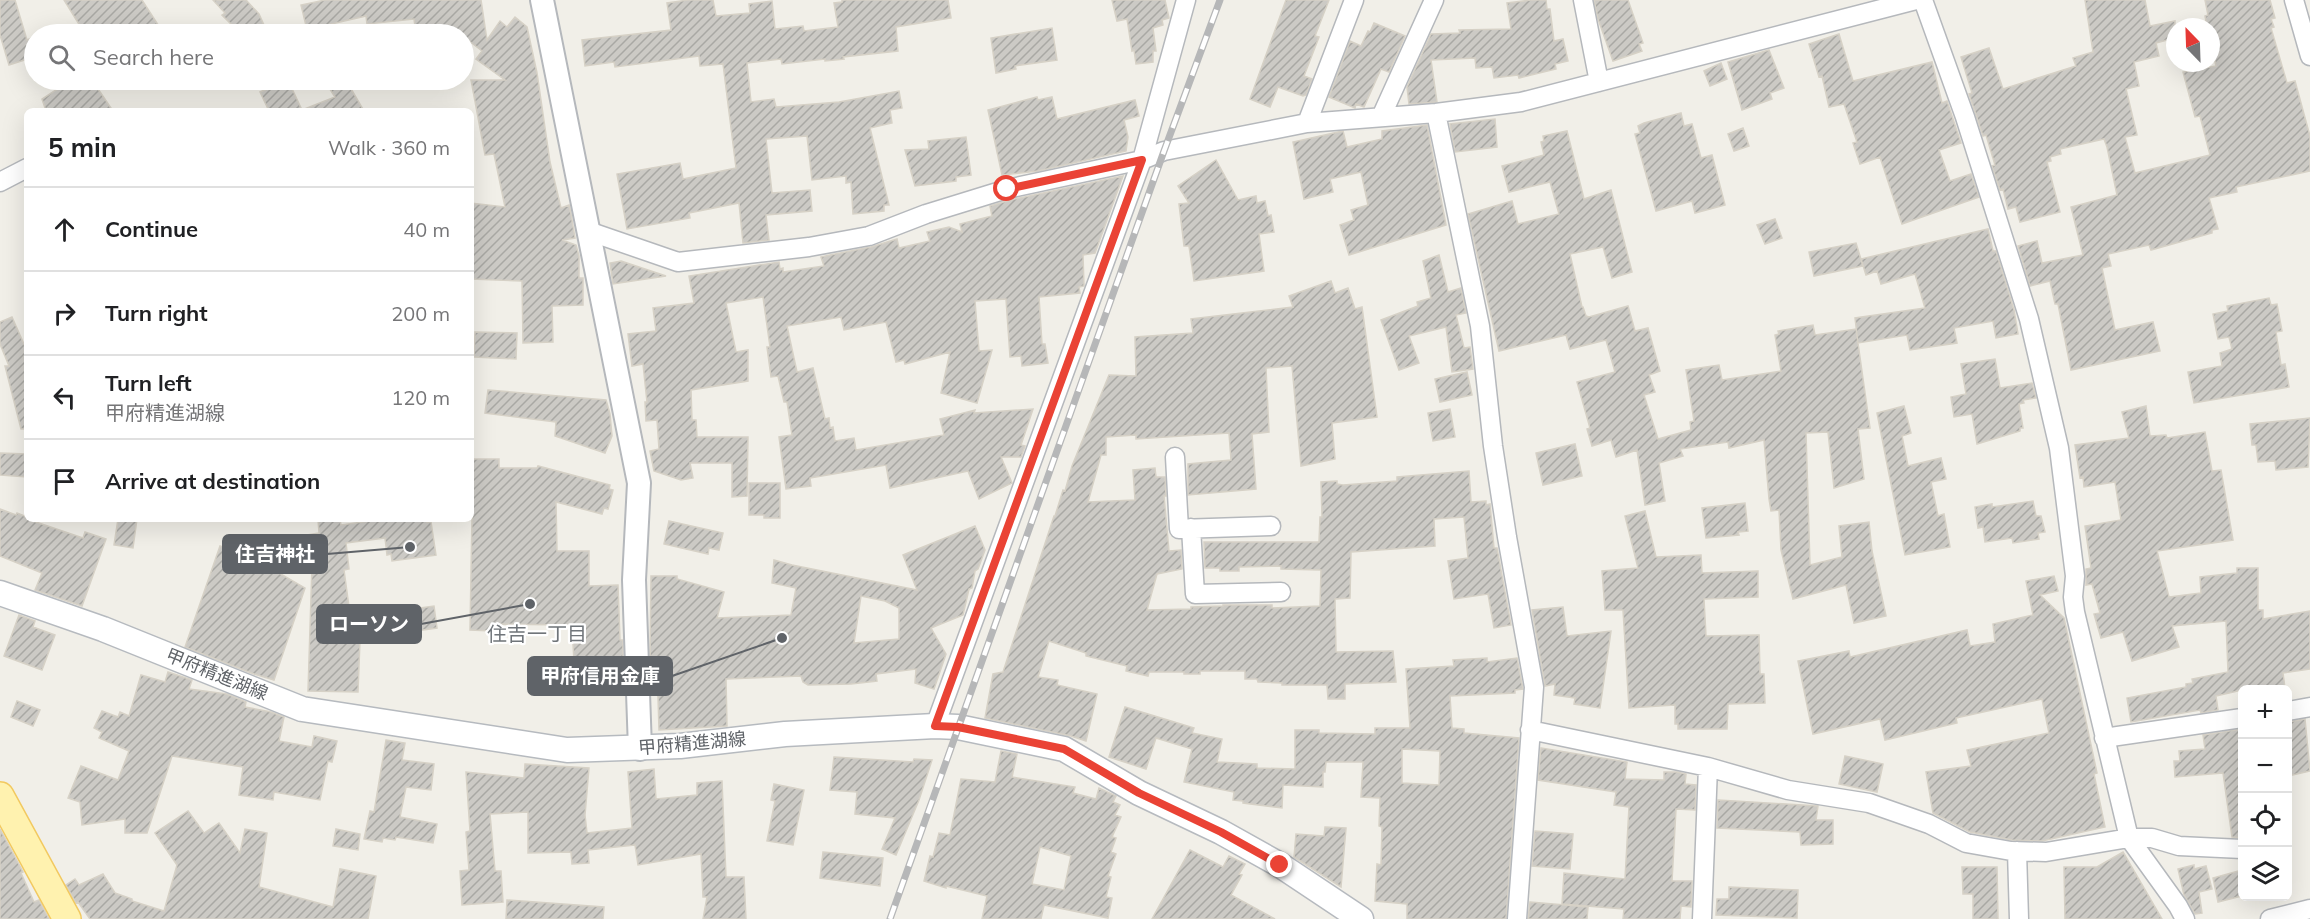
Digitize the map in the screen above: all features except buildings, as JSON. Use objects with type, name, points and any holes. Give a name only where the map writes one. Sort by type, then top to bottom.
[{"type":"main road","name":"甲府精進湖線","points":[[0,593],[103,629],[302,709],[567,750],[640,748],[785,734],[935,726],[958,727],[1064,749],[1139,793],[1221,832],[1280,865],[1361,919]]},
{"type":"main road","points":[[0,796],[67,919]]},
{"type":"street","points":[[542,0],[639,483],[634,580],[640,748]]},
{"type":"street","points":[[935,726],[1142,160],[1186,0]]},
{"type":"street","points":[[1307,123],[1354,0]]},
{"type":"street","points":[[1381,117],[1434,0]]},
{"type":"street","points":[[1583,0],[1599,82]]},
{"type":"street","points":[[588,231],[678,262],[809,247],[869,236],[926,214],[1007,189],[1142,160],[1164,151],[1307,123],[1436,113],[1521,102],[1916,0]]},
{"type":"street","points":[[1923,0],[1965,117],[2029,319],[2059,448],[2075,576],[2073,597],[2075,612],[2129,838],[2185,919]]},
{"type":"street","points":[[2294,0],[2310,56]]},
{"type":"street","points":[[1436,113],[1480,326],[1493,446],[1534,687],[1517,919]]},
{"type":"street","points":[[0,182],[24,170]]},
{"type":"street","points":[[1175,458],[1179,529],[1270,525]]},
{"type":"street","points":[[1191,528],[1195,594],[1281,592]]},
{"type":"street","points":[[2292,710],[2310,707]]},
{"type":"street","points":[[2104,738],[2238,719]]},
{"type":"street","points":[[1530,730],[1708,767],[1788,790],[1869,802],[1929,824],[1966,843],[2017,851],[2046,852],[2129,838],[2152,838],[2179,846],[2238,849]]},
{"type":"street","points":[[1702,919],[1708,767]]},
{"type":"street","points":[[2017,851],[2019,919]]},
{"type":"street","points":[[2270,919],[2310,909]]},
{"type":"railway","points":[[890,919],[1220,0]]},
{"type":"place","name":"住吉神社","points":[[410,547]]},
{"type":"place","name":"ローソン","points":[[530,604]]},
{"type":"place","name":"甲府信用金庫","points":[[782,638]]},
{"type":"district","name":"住吉一丁目","points":[[537,633]]},
{"type":"route","points":[[1007,189],[1142,160],[935,726],[958,727],[1064,749],[1139,793],[1221,832],[1280,865]]}]
